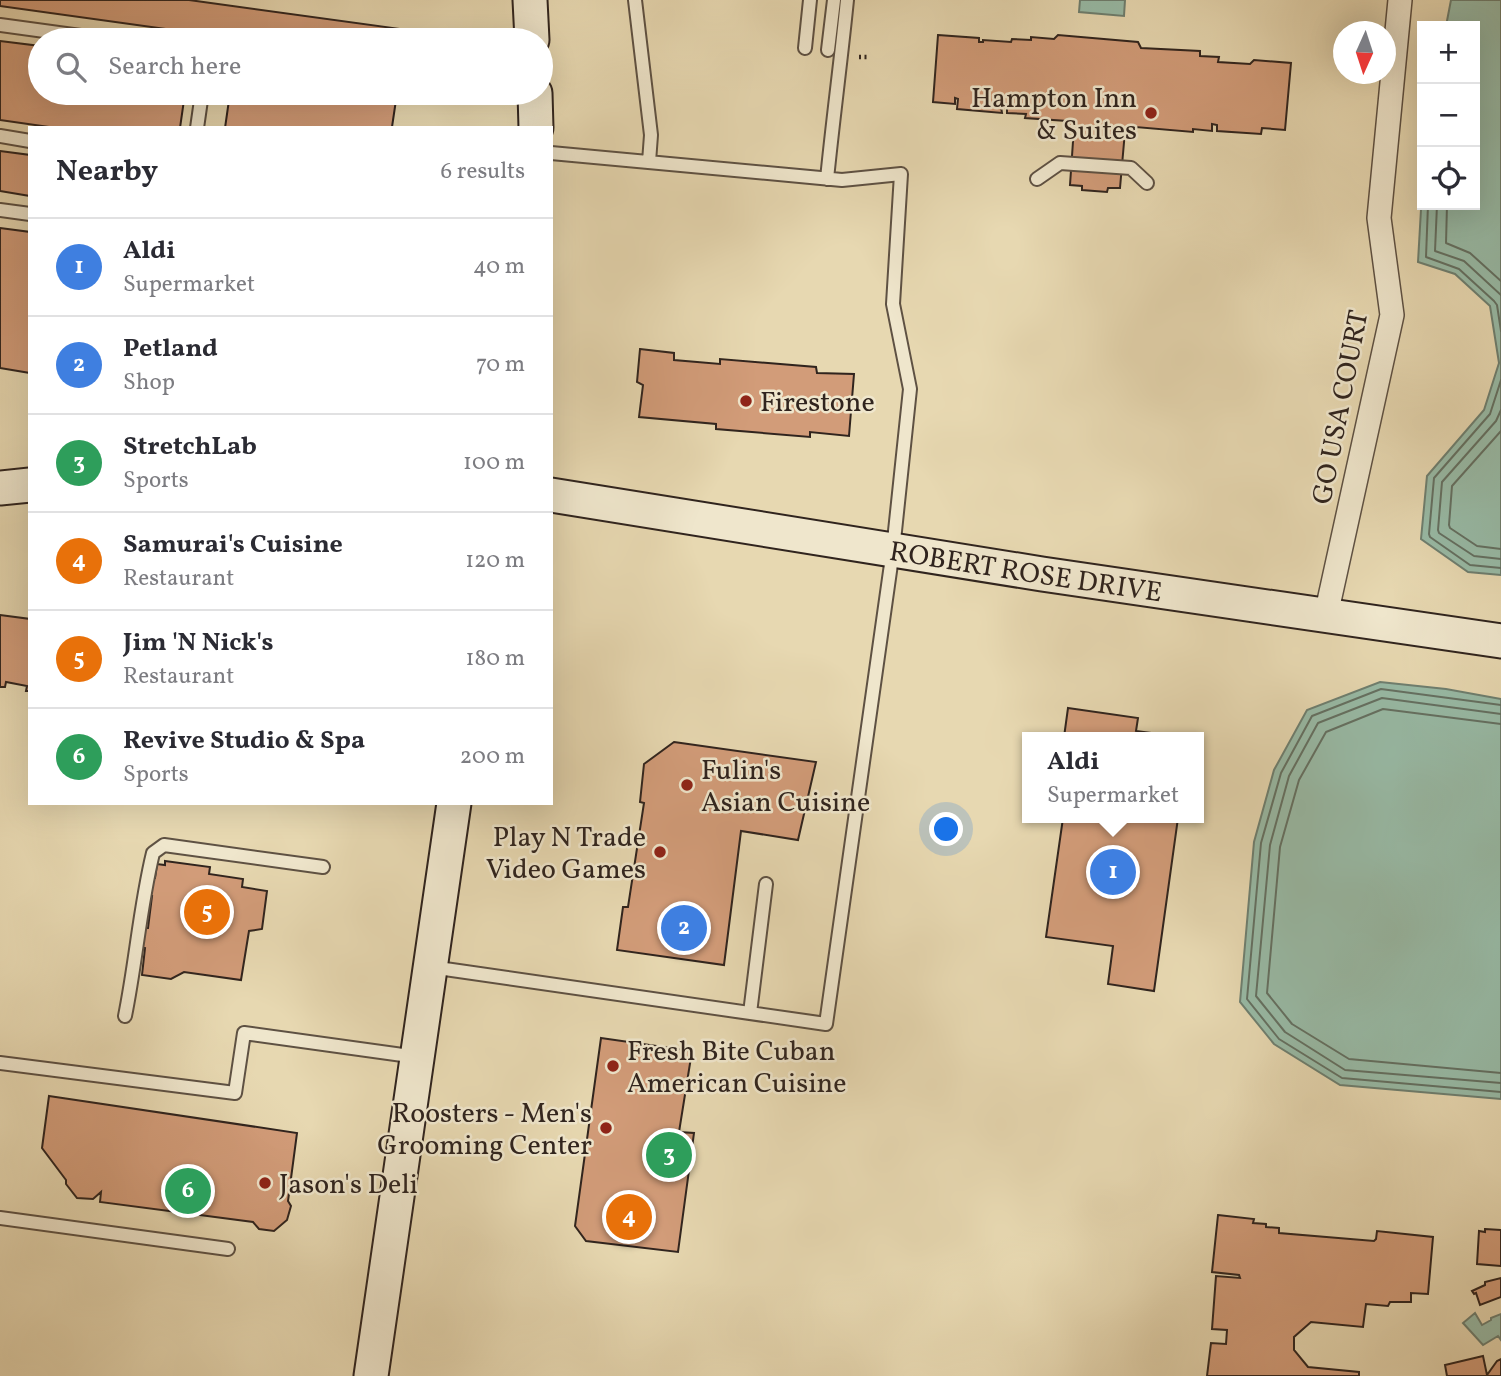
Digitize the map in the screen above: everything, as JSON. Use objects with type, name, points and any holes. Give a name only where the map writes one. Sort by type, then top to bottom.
[{"type":"street","points":[[530,0],[531,28]]},
{"type":"street","name":"GO USA COURT","points":[[1326,615],[1392,315],[1379,218],[1400,0]]},
{"type":"street","points":[[534,105],[536,126]]},
{"type":"street","points":[[0,488],[28,485]]},
{"type":"street","name":"ROBERT ROSE DRIVE","points":[[553,495],[1042,574],[1501,641]]},
{"type":"street","points":[[371,1376],[454,805]]},
{"type":"lane","points":[[635,0],[651,135],[649,162]]},
{"type":"lane","points":[[805,48],[810,0]]},
{"type":"lane","points":[[828,50],[834,0]]},
{"type":"lane","points":[[827,179],[846,0]]},
{"type":"lane","points":[[0,24],[28,28]]},
{"type":"lane","points":[[197,126],[200,105]]},
{"type":"lane","points":[[0,136],[28,141]]},
{"type":"lane","points":[[431,967],[826,1024],[893,550],[911,389],[893,304],[901,174],[842,180],[553,153]]},
{"type":"lane","points":[[1037,179],[1059,163],[1131,168],[1147,183]]},
{"type":"lane","points":[[0,210],[28,214]]},
{"type":"lane","points":[[125,1016],[153,853],[164,845],[323,867]]},
{"type":"lane","points":[[750,1013],[766,884]]},
{"type":"lane","points":[[0,1063],[235,1093],[244,1033],[418,1057]]},
{"type":"lane","points":[[0,1219],[228,1250]]},
{"type":"water","points":[[1080,0],[1125,0],[1124,16],[1079,12]]},
{"type":"water","points":[[1451,0],[1501,0],[1501,575],[1468,572],[1421,539],[1427,476],[1484,410],[1499,363],[1490,306],[1455,274],[1418,262],[1421,210],[1480,210],[1480,21],[1447,21]]},
{"type":"water","points":[[1380,682],[1446,689],[1501,699],[1501,1099],[1340,1085],[1274,1044],[1240,1002],[1254,842],[1274,770],[1307,710]]},
{"type":"water","points":[[1475,1313],[1482,1325],[1501,1314],[1501,1340],[1498,1336],[1483,1345],[1463,1323]]},
{"type":"building","points":[[0,0],[189,0],[393,28],[159,28],[0,6]]},
{"type":"building","name":"Hampton Inn & Suites","points":[[938,35],[979,38],[979,42],[1011,42],[1012,39],[1031,40],[1031,37],[1054,39],[1058,35],[1138,42],[1141,48],[1200,51],[1200,56],[1219,57],[1218,62],[1250,64],[1254,60],[1291,63],[1285,130],[1262,128],[1261,134],[1217,131],[1217,125],[1212,124],[1212,131],[1193,129],[1193,132],[1136,127],[1136,132],[1125,131],[1120,188],[1108,188],[1107,192],[1082,190],[1082,186],[1070,185],[1074,127],[1067,127],[1067,121],[1025,118],[1026,114],[1007,113],[1007,108],[1001,107],[1002,113],[957,109],[958,99],[955,98],[955,104],[933,102]]},
{"type":"building","points":[[0,41],[28,44],[28,105],[183,105],[180,126],[42,126],[0,120]]},
{"type":"building","points":[[228,105],[395,105],[392,126],[225,126]]},
{"type":"building","points":[[0,151],[28,155],[28,196],[0,191]]},
{"type":"building","points":[[0,228],[28,232],[28,373],[0,368]]},
{"type":"building","name":"Firestone","points":[[640,349],[674,353],[674,360],[720,364],[720,359],[816,367],[817,373],[854,374],[849,436],[810,432],[810,437],[716,429],[716,424],[639,417],[643,385],[637,382]]},
{"type":"building","points":[[0,615],[28,619],[28,691],[27,686],[6,682],[5,687],[0,687]]},
{"type":"building","points":[[1068,708],[1138,718],[1136,731],[1144,732],[1065,732]]},
{"type":"building","points":[[674,742],[816,762],[798,840],[741,831],[724,965],[617,950],[623,907],[628,907],[644,803],[640,802],[644,764]]},
{"type":"building","points":[[1062,823],[1177,823],[1154,991],[1108,984],[1113,946],[1046,937]]},
{"type":"building","points":[[165,861],[210,867],[209,874],[243,879],[242,887],[267,891],[262,929],[249,931],[241,980],[184,972],[171,979],[142,975],[145,948],[137,947],[140,928],[148,928],[152,896],[145,896],[147,877],[155,878],[157,864],[165,865]]},
{"type":"building","points":[[601,1038],[692,1051],[679,1132],[694,1133],[678,1252],[586,1241],[575,1226]]},
{"type":"building","points":[[49,1096],[297,1133],[288,1201],[291,1206],[287,1220],[274,1231],[259,1229],[253,1222],[100,1202],[101,1192],[93,1199],[77,1198],[42,1148]]},
{"type":"building","points":[[1218,1215],[1254,1219],[1253,1223],[1279,1228],[1279,1233],[1374,1241],[1377,1231],[1433,1237],[1428,1294],[1411,1293],[1411,1302],[1390,1302],[1388,1306],[1366,1304],[1363,1327],[1311,1322],[1294,1337],[1294,1350],[1308,1367],[1359,1372],[1359,1376],[1207,1376],[1211,1343],[1226,1344],[1227,1330],[1212,1329],[1216,1276],[1240,1278],[1239,1275],[1212,1272]]},
{"type":"building","points":[[1485,1229],[1501,1230],[1501,1266],[1477,1264],[1479,1231],[1485,1232]]},
{"type":"building","points":[[1501,1278],[1501,1297],[1480,1305],[1476,1293],[1472,1291],[1485,1285],[1485,1282]]},
{"type":"building","points":[[1483,1356],[1487,1375],[1501,1359],[1501,1376],[1447,1376],[1445,1365]]},
{"type":"place","name":"Hampton Inn & Suites","points":[[1151,113]]},
{"type":"place","name":"Firestone","points":[[746,401]]},
{"type":"place","name":"Fulin's Asian Cuisine","points":[[687,785]]},
{"type":"place","name":"Play N Trade Video Games","points":[[660,852]]},
{"type":"place","name":"Aldi","points":[[1113,872]]},
{"type":"place","name":"Jim 'N Nick's","points":[[207,912]]},
{"type":"place","name":"Petland","points":[[684,928]]},
{"type":"place","name":"Fresh Bite Cuban American Cuisine","points":[[613,1066]]},
{"type":"place","name":"Roosters - Men's Grooming Center","points":[[606,1128]]},
{"type":"place","name":"StretchLab","points":[[669,1155]]},
{"type":"place","name":"Jason's Deli","points":[[265,1183]]},
{"type":"place","name":"Revive Studio & Spa","points":[[188,1191]]},
{"type":"place","name":"Samurai's Cuisine","points":[[629,1217]]}]
